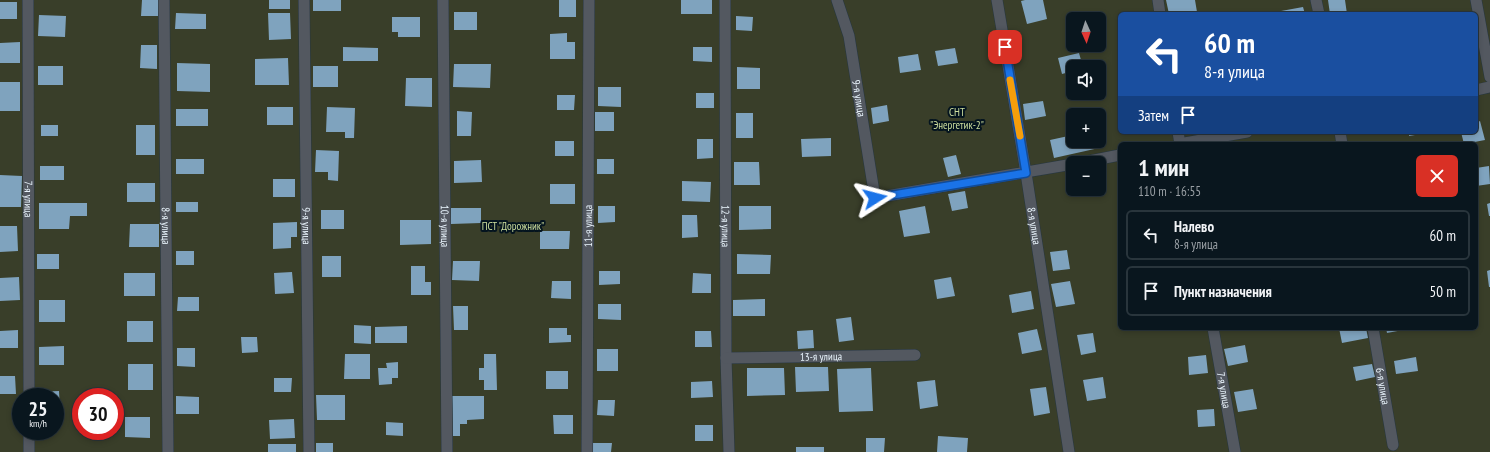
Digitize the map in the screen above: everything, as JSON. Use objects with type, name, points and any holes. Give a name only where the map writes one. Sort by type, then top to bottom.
[{"type":"street","name":"7-я улица","points":[[28,0],[29,388]]},
{"type":"street","name":"8-я улица","points":[[164,0],[168,452]]},
{"type":"street","name":"9-я улица","points":[[304,0],[309,452]]},
{"type":"street","name":"10-я улица","points":[[443,0],[447,452]]},
{"type":"street","name":"11-я улица","points":[[587,452],[589,0]]},
{"type":"street","name":"12-я улица","points":[[725,0],[726,358],[729,452]]},
{"type":"street","name":"9-я улица","points":[[837,0],[849,36],[875,198],[1026,173]]},
{"type":"street","name":"8-я улица","points":[[997,0],[1026,173],[1069,452]]},
{"type":"street","points":[[1158,0],[1160,12]]},
{"type":"street","points":[[1316,0],[1319,12]]},
{"type":"street","points":[[1476,0],[1490,77]]},
{"type":"street","points":[[1478,90],[1490,87]]},
{"type":"street","points":[[1191,142],[1236,134]]},
{"type":"street","points":[[1106,158],[1118,155]]},
{"type":"street","points":[[1026,173],[1066,165]]},
{"type":"street","name":"7-я улица","points":[[1213,330],[1235,452]]},
{"type":"street","name":"6-я улица","points":[[1373,330],[1393,445]]},
{"type":"street","name":"13-я улица","points":[[726,358],[915,355]]},
{"type":"street","points":[[29,440],[29,452]]},
{"type":"green space","name":"ПСТ \"Дорожник\"","points":[[0,0],[1490,0],[1490,452],[0,452]]},
{"type":"building","points":[[142,0],[159,0],[158,16],[141,16]]},
{"type":"building","points":[[269,0],[290,0],[290,9],[269,9]]},
{"type":"building","points":[[313,0],[341,0],[341,11],[313,11]]},
{"type":"building","points":[[559,0],[576,0],[576,17],[559,17]]},
{"type":"building","points":[[681,0],[712,0],[712,14],[681,14]]},
{"type":"building","points":[[1043,0],[1047,19],[1027,24],[1021,1]]},
{"type":"building","points":[[1166,0],[1195,0],[1197,12],[1169,12]]},
{"type":"building","points":[[1328,0],[1345,0],[1347,12],[1330,12]]},
{"type":"building","points":[[0,2],[17,2],[17,19],[0,19]]},
{"type":"building","points":[[1303,7],[1304,12],[1281,12]]},
{"type":"building","points":[[454,12],[477,12],[477,30],[454,30]]},
{"type":"building","points":[[176,13],[206,14],[206,29],[175,29]]},
{"type":"building","points":[[268,13],[290,13],[291,39],[269,40]]},
{"type":"building","points":[[39,15],[66,16],[65,37],[38,36]]},
{"type":"building","points":[[736,16],[753,17],[752,31],[736,30]]},
{"type":"building","points":[[392,17],[420,17],[420,37],[398,37],[398,32],[392,32]]},
{"type":"building","points":[[567,33],[567,42],[575,42],[575,59],[550,59],[550,34]]},
{"type":"building","points":[[20,42],[20,63],[0,63],[0,43]]},
{"type":"building","points":[[141,45],[157,45],[157,69],[140,68]]},
{"type":"building","points":[[343,47],[378,48],[378,61],[343,61]]},
{"type":"building","points":[[693,47],[712,47],[712,62],[693,61]]},
{"type":"building","points":[[955,48],[958,63],[938,66],[935,51]]},
{"type":"building","points":[[1079,53],[1081,60],[1066,60],[1066,73],[1062,74],[1058,58]]},
{"type":"building","points":[[918,54],[921,70],[900,73],[898,57]]},
{"type":"building","points":[[288,58],[289,85],[255,85],[255,59]]},
{"type":"building","points":[[177,63],[210,64],[210,92],[177,91]]},
{"type":"building","points":[[454,64],[491,64],[490,88],[453,87]]},
{"type":"building","points":[[38,66],[63,66],[63,85],[38,85]]},
{"type":"building","points":[[313,66],[338,66],[338,87],[313,87]]},
{"type":"building","points":[[737,67],[760,68],[760,89],[737,89]]},
{"type":"building","points":[[406,78],[432,78],[432,107],[405,106]]},
{"type":"building","points":[[0,82],[20,82],[20,111],[0,111]]},
{"type":"building","points":[[598,87],[621,87],[621,107],[598,106]]},
{"type":"building","points":[[696,93],[714,93],[714,108],[696,108]]},
{"type":"building","points":[[557,95],[575,95],[574,110],[557,110]]},
{"type":"building","points":[[1043,101],[1046,116],[1025,120],[1023,104]]},
{"type":"building","points":[[887,105],[889,121],[873,124],[871,108]]},
{"type":"building","points":[[267,107],[293,107],[293,125],[267,125]]},
{"type":"building","points":[[327,107],[355,108],[354,138],[345,138],[345,132],[326,132]]},
{"type":"building","points":[[176,109],[208,109],[208,126],[176,126]]},
{"type":"building","points":[[457,111],[472,112],[471,136],[457,136]]},
{"type":"building","points":[[595,112],[614,112],[614,131],[595,131]]},
{"type":"building","points":[[736,113],[753,113],[753,138],[736,138]]},
{"type":"building","points":[[1480,121],[1485,140],[1464,142],[1462,134],[1478,134],[1478,122]]},
{"type":"building","points":[[41,125],[58,125],[58,136],[41,136]]},
{"type":"building","points":[[136,125],[155,125],[155,155],[136,155]]},
{"type":"building","points":[[1409,134],[1421,134],[1409,136]]},
{"type":"building","points":[[1066,137],[1066,148],[1099,148],[1054,158],[1050,140]]},
{"type":"building","points":[[831,138],[831,156],[802,157],[801,139]]},
{"type":"building","points":[[697,139],[713,139],[713,158],[697,159]]},
{"type":"building","points":[[555,141],[574,141],[574,156],[555,156]]},
{"type":"building","points":[[316,150],[339,151],[338,181],[328,180],[328,172],[315,172]]},
{"type":"building","points":[[956,155],[961,174],[948,177],[943,158]]},
{"type":"building","points":[[176,159],[204,159],[204,174],[176,174]]},
{"type":"building","points":[[597,159],[614,159],[614,174],[597,174]]},
{"type":"building","points":[[481,160],[482,182],[454,183],[454,161]]},
{"type":"building","points":[[734,162],[759,162],[760,185],[734,185]]},
{"type":"building","points":[[40,166],[64,166],[64,180],[40,180]]},
{"type":"building","points":[[1489,166],[1490,184],[1478,186],[1478,168]]},
{"type":"building","points":[[0,175],[22,176],[21,207],[0,207]]},
{"type":"building","points":[[273,179],[295,179],[295,197],[273,197]]},
{"type":"building","points":[[682,181],[711,182],[710,202],[682,201]]},
{"type":"building","points":[[127,183],[155,183],[155,202],[127,202]]},
{"type":"building","points":[[550,184],[575,184],[575,204],[550,204]]},
{"type":"building","points":[[965,191],[968,208],[952,211],[948,194]]},
{"type":"building","points":[[176,202],[198,202],[198,212],[176,212]]},
{"type":"building","points":[[39,203],[87,203],[87,216],[70,216],[69,229],[39,229]]},
{"type":"building","points":[[1490,203],[1490,216],[1489,216],[1487,204]]},
{"type":"building","points":[[598,206],[615,206],[615,222],[598,223]]},
{"type":"building","points":[[739,206],[771,206],[771,229],[739,230]]},
{"type":"building","points":[[925,206],[930,233],[904,237],[899,211]]},
{"type":"building","points":[[451,208],[481,208],[481,223],[451,224]]},
{"type":"building","points":[[321,210],[344,210],[344,229],[321,229]]},
{"type":"building","points":[[682,215],[697,215],[698,237],[682,238]]},
{"type":"building","points":[[400,220],[431,220],[431,244],[400,245]]},
{"type":"building","points":[[297,222],[297,237],[291,237],[291,248],[273,249],[273,223]]},
{"type":"building","points":[[130,224],[159,224],[159,247],[129,247]]},
{"type":"building","points":[[0,226],[17,226],[18,251],[0,252]]},
{"type":"building","points":[[540,231],[570,231],[569,249],[540,249]]},
{"type":"building","points":[[1067,250],[1070,269],[1053,271],[1050,252]]},
{"type":"building","points":[[176,251],[194,251],[194,265],[176,265]]},
{"type":"building","points":[[37,254],[59,254],[59,269],[37,269]]},
{"type":"building","points":[[737,254],[771,255],[770,274],[737,274]]},
{"type":"building","points":[[322,256],[341,256],[341,277],[322,277]]},
{"type":"building","points":[[453,261],[480,261],[479,281],[452,280]]},
{"type":"building","points":[[411,266],[425,266],[425,282],[431,282],[431,295],[411,295]]},
{"type":"building","points":[[1490,270],[1490,287],[1489,287],[1487,271]]},
{"type":"building","points":[[599,271],[620,271],[620,284],[599,285]]},
{"type":"building","points":[[292,272],[294,293],[275,294],[274,273]]},
{"type":"building","points":[[124,273],[155,273],[155,296],[124,296]]},
{"type":"building","points":[[693,273],[711,274],[711,293],[692,293]]},
{"type":"building","points":[[19,277],[20,300],[0,301],[0,278]]},
{"type":"building","points":[[951,277],[955,296],[937,299],[934,280]]},
{"type":"building","points":[[552,281],[571,281],[571,299],[551,298]]},
{"type":"building","points":[[1070,281],[1075,304],[1056,307],[1051,284]]},
{"type":"building","points":[[1031,291],[1034,309],[1012,313],[1009,295]]},
{"type":"building","points":[[178,297],[199,297],[199,311],[177,311]]},
{"type":"building","points":[[765,299],[765,316],[733,316],[733,300]]},
{"type":"building","points":[[39,300],[65,300],[65,322],[39,322]]},
{"type":"building","points":[[598,304],[621,304],[621,320],[598,319]]},
{"type":"building","points":[[453,306],[468,306],[468,330],[454,330]]},
{"type":"building","points":[[851,317],[854,340],[839,342],[836,319]]},
{"type":"building","points":[[127,321],[153,321],[153,342],[127,342]]},
{"type":"building","points":[[354,325],[371,326],[371,344],[354,343]]},
{"type":"building","points":[[407,326],[407,343],[375,343],[375,327]]},
{"type":"building","points":[[549,328],[567,328],[567,335],[571,335],[571,342],[549,343]]},
{"type":"building","points":[[1037,329],[1042,350],[1022,354],[1018,333]]},
{"type":"building","points":[[18,330],[18,348],[0,348],[0,331]]},
{"type":"building","points":[[813,330],[814,348],[798,349],[797,331]]},
{"type":"building","points":[[1339,330],[1366,330],[1368,338],[1342,343]]},
{"type":"building","points":[[1386,330],[1403,330],[1387,333]]},
{"type":"building","points":[[695,331],[711,331],[712,347],[695,347]]},
{"type":"building","points":[[1093,333],[1096,352],[1081,355],[1077,335]]},
{"type":"building","points":[[241,337],[257,337],[258,352],[242,353]]},
{"type":"building","points":[[1245,345],[1248,362],[1228,366],[1224,349]]},
{"type":"building","points":[[64,346],[64,365],[39,365],[39,347]]},
{"type":"building","points":[[177,348],[195,348],[195,367],[177,366]]},
{"type":"building","points":[[597,349],[618,349],[618,371],[597,371]]},
{"type":"building","points":[[345,354],[370,354],[370,379],[344,379]]},
{"type":"building","points":[[484,354],[496,354],[497,390],[484,390],[484,380],[479,380],[479,368],[484,368]]},
{"type":"building","points":[[1206,355],[1208,373],[1189,375],[1188,357]]},
{"type":"building","points":[[1416,357],[1418,371],[1396,374],[1394,361]]},
{"type":"building","points":[[398,362],[398,378],[392,378],[392,384],[379,385],[378,368],[387,368],[386,363]]},
{"type":"building","points":[[128,364],[153,364],[153,390],[128,390]]},
{"type":"building","points":[[1372,364],[1375,377],[1356,381],[1353,367]]},
{"type":"building","points":[[795,367],[828,367],[829,391],[796,392]]},
{"type":"building","points":[[747,368],[784,368],[785,395],[747,396]]},
{"type":"building","points":[[871,368],[873,411],[839,412],[837,369]]},
{"type":"building","points":[[546,371],[568,371],[568,389],[546,389]]},
{"type":"building","points":[[0,376],[15,376],[16,388],[12,388],[12,394],[0,394]]},
{"type":"building","points":[[1103,377],[1106,398],[1087,401],[1083,380]]},
{"type":"building","points":[[274,378],[292,378],[291,392],[274,392]]},
{"type":"building","points":[[935,380],[938,406],[920,409],[917,382]]},
{"type":"building","points":[[712,381],[713,397],[691,398],[691,382]]},
{"type":"building","points":[[1046,387],[1050,413],[1034,416],[1030,389]]},
{"type":"building","points":[[1253,389],[1257,409],[1238,412],[1234,392]]},
{"type":"building","points":[[316,395],[345,395],[345,420],[317,420]]},
{"type":"building","points":[[176,396],[199,397],[199,414],[176,414]]},
{"type":"building","points":[[452,396],[484,396],[484,419],[467,420],[467,424],[460,424],[460,436],[453,436]]},
{"type":"building","points":[[598,400],[615,400],[614,416],[597,415]]},
{"type":"building","points":[[1214,409],[1215,426],[1198,427],[1197,410]]},
{"type":"building","points":[[553,415],[573,415],[573,434],[554,434]]},
{"type":"building","points":[[125,417],[150,417],[150,438],[125,437]]},
{"type":"building","points":[[294,419],[295,438],[270,439],[269,420]]},
{"type":"building","points":[[386,422],[403,423],[403,436],[386,435]]},
{"type":"building","points":[[695,425],[713,425],[713,441],[695,441]]},
{"type":"building","points":[[938,436],[968,438],[967,452],[937,452]]},
{"type":"building","points":[[866,438],[885,438],[884,452],[866,452]]},
{"type":"building","points":[[316,443],[333,443],[333,452],[316,452]]},
{"type":"building","points":[[592,443],[612,443],[611,452],[592,452]]},
{"type":"building","points":[[268,444],[296,444],[296,452],[268,452]]},
{"type":"building","points":[[796,447],[824,447],[824,452],[796,452]]},
{"type":"slow traffic","points":[[1010,80],[1020,136]]},
{"type":"route","points":[[875,198],[1026,173],[1005,47]]},
{"type":"park label","name":"СHТ \"Энергетик-2\"","points":[[957,118]]}]
